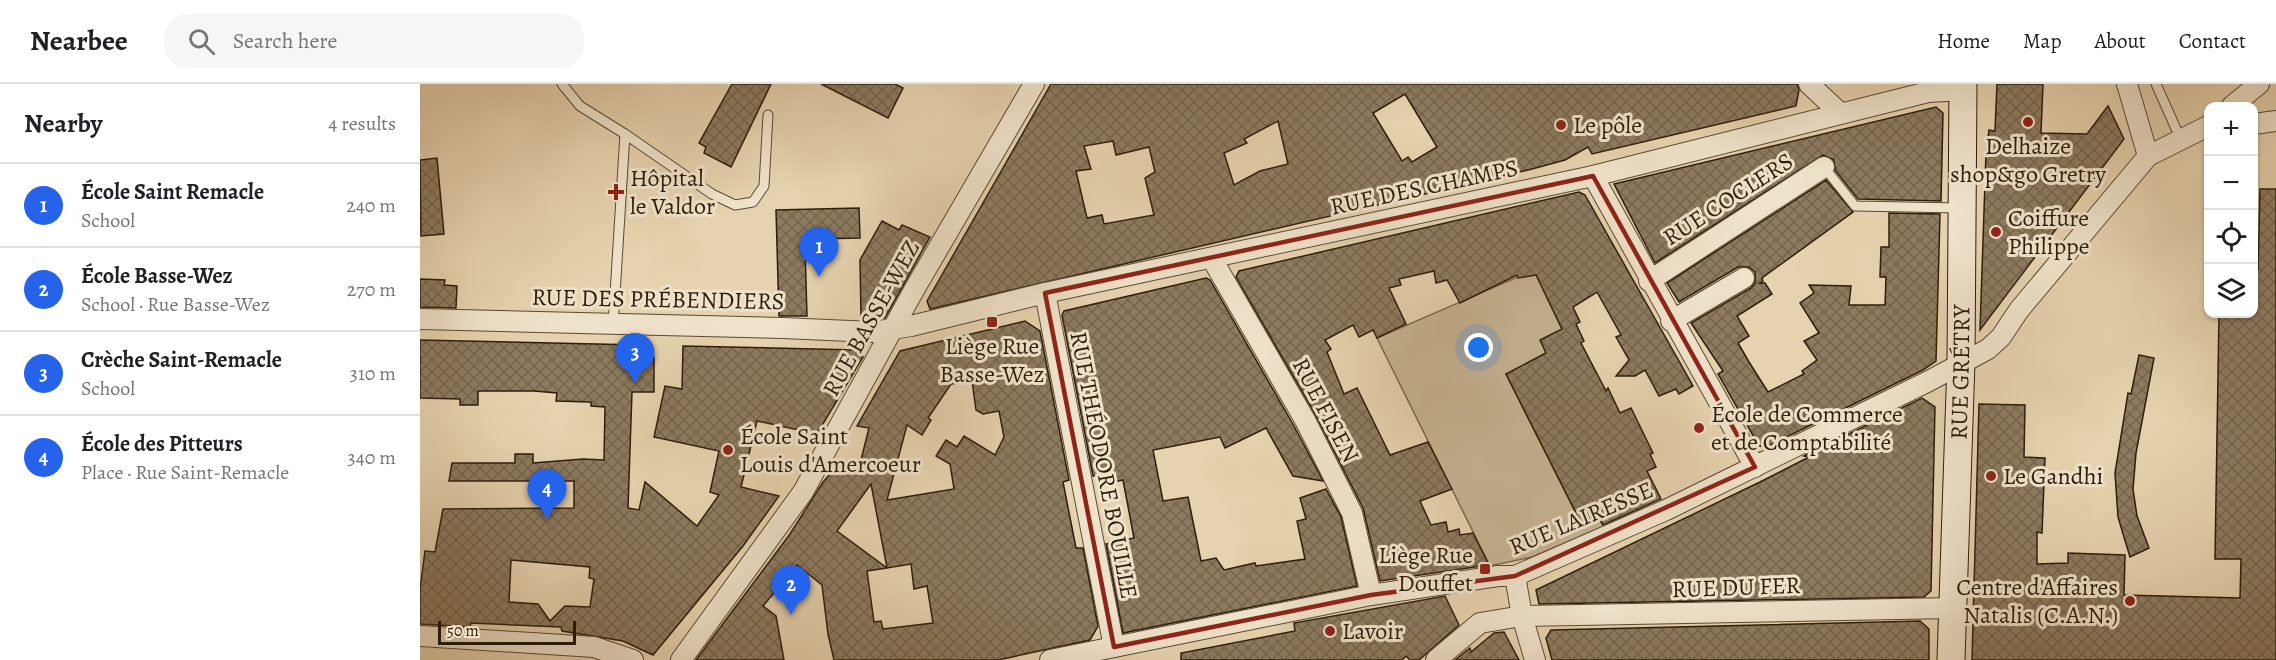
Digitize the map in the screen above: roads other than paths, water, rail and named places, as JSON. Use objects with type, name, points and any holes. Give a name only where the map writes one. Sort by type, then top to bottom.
[{"type":"street","points":[[1809,84],[1840,113]]},
{"type":"street","points":[[2127,84],[2148,156],[2204,130]]},
{"type":"street","points":[[2237,102],[2259,84]]},
{"type":"street","name":"RUE BASSE-WEZ","points":[[681,660],[803,492],[1030,86]]},
{"type":"street","name":"RUE DES CHAMPS","points":[[894,329],[1045,293],[1593,176],[1840,113],[1963,87]]},
{"type":"street","name":"RUE GRÉTRY","points":[[1950,660],[1960,362],[1963,87]]},
{"type":"street","points":[[2258,123],[2276,121]]},
{"type":"street","name":"RUE LAIRESSE","points":[[1050,660],[1371,595],[1498,576],[1515,576],[1570,554],[1755,467],[1929,381],[1960,362],[1988,349],[2001,337],[2019,310],[2148,156]]},
{"type":"street","name":"RUE COCLERS","points":[[1649,281],[1824,167]]},
{"type":"street","points":[[1593,176],[1671,321],[1755,467]]},
{"type":"street","name":"RUE FISEN","points":[[1212,259],[1305,420],[1352,513],[1371,595]]},
{"type":"street","points":[[1671,321],[1744,278]]},
{"type":"street","name":"RUE THÉODORE BOUILLE","points":[[1045,293],[1114,647]]},
{"type":"street","name":"RUE DES PRÉBENDIERS","points":[[420,319],[873,332],[894,329]]},
{"type":"street","points":[[1515,576],[1522,616],[1535,660]]},
{"type":"street","name":"RUE DU FER","points":[[1436,660],[1480,623],[1522,616],[1952,608]]},
{"type":"street","points":[[420,636],[594,647],[633,660]]},
{"type":"lane","points":[[562,84],[580,106],[712,194],[735,205],[753,202],[764,186],[768,115]]},
{"type":"lane","points":[[2156,84],[2181,140]]},
{"type":"lane","points":[[613,326],[625,134]]},
{"type":"lane","name":"RUE COCLERS","points":[[1824,167],[1855,206],[1961,208]]},
{"type":"place","name":"Delhaize shop&go Gretry","points":[[2028,122]]},
{"type":"place","name":"Le pôle","points":[[1561,125]]},
{"type":"place","name":"Hôpital le Valdor","points":[[616,192]]},
{"type":"place","name":"Coiffure Philippe","points":[[1996,232]]},
{"type":"place","name":"École Saint Remacle","points":[[819,277]]},
{"type":"place","name":"Liège Rue Basse-Wez","points":[[992,322]]},
{"type":"place","name":"Crèche Saint-Remacle","points":[[635,383]]},
{"type":"place","name":"École de Commerce et de Comptabilité","points":[[1699,428]]},
{"type":"place","name":"École Saint Louis d'Amercoeur","points":[[728,450]]},
{"type":"place","name":"Le Gandhi","points":[[1991,476]]},
{"type":"place","name":"École des Pitteurs","points":[[547,519]]},
{"type":"place","name":"Liège Rue Douffet","points":[[1485,569]]},
{"type":"place","name":"Centre d'Affaires Natalis (C.A.N.)","points":[[2130,601]]},
{"type":"place","name":"École Basse-Wez","points":[[791,615]]},
{"type":"place","name":"Lavoir","points":[[1330,631]]}]
